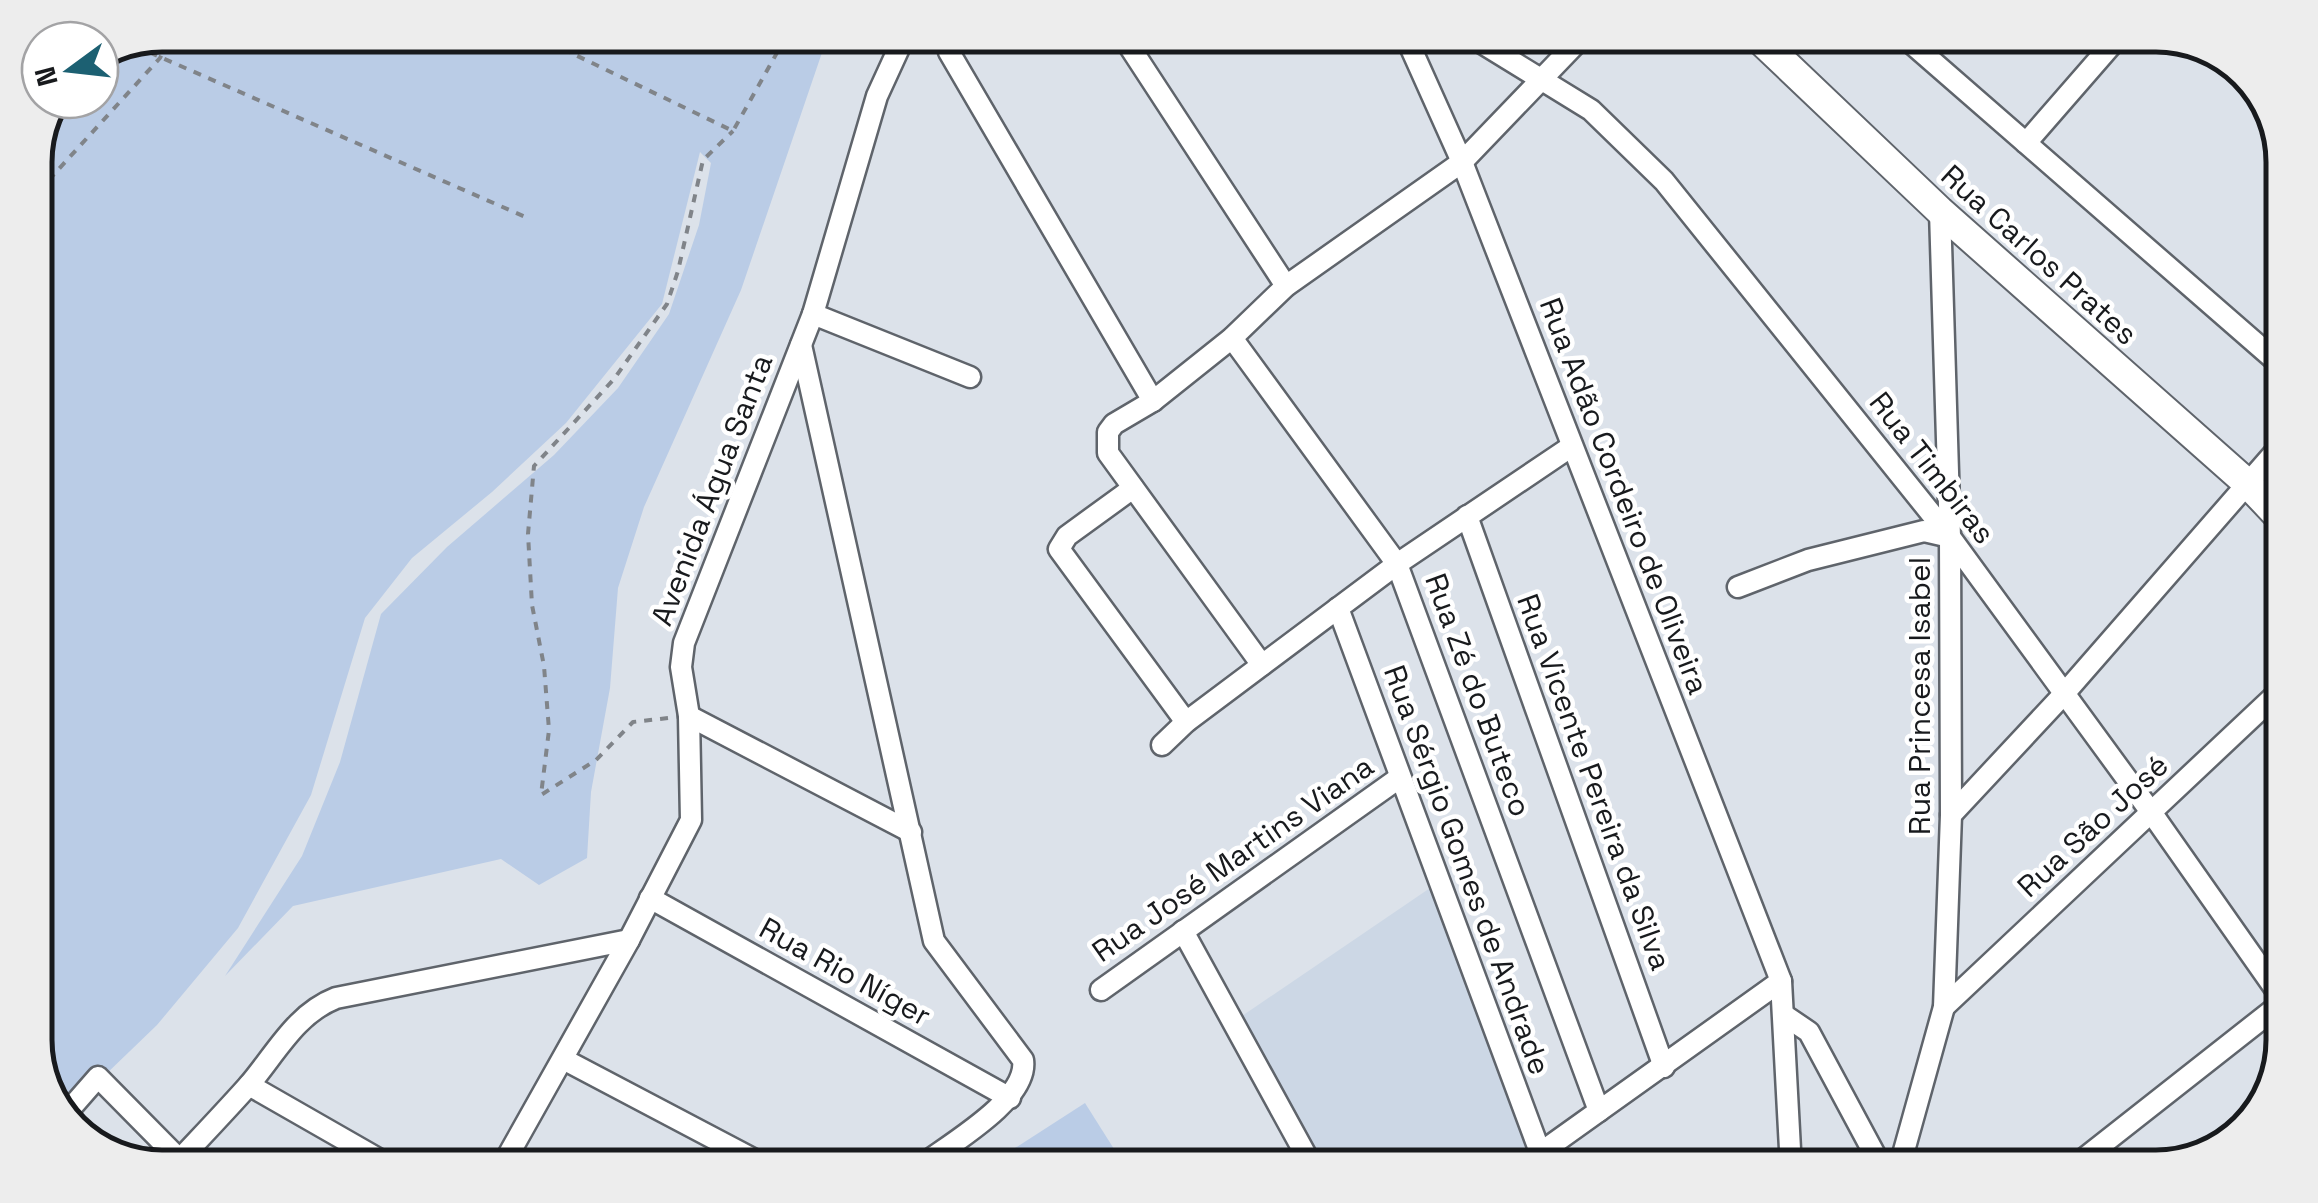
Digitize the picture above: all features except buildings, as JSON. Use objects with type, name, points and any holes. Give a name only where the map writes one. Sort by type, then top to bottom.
[{"type":"street","name":"Avenida Água Santa","points":[[511,1150],[691,820],[688,716],[681,667],[684,643],[813,314],[877,96],[897,52]]},
{"type":"street","points":[[955,52],[1153,401]]},
{"type":"street","points":[[1133,52],[1286,286]]},
{"type":"street","name":"Rua Adão Cordeiro de Oliveira","points":[[1412,52],[1462,162],[1781,980],[1790,1150]]},
{"type":"street","name":"Rua Timbiras","points":[[1498,52],[1591,110],[1664,181],[1950,537],[2266,977]]},
{"type":"street","points":[[1262,664],[1108,452],[1108,432],[1232,338],[1286,286],[1462,162],[1567,52]]},
{"type":"street","name":"Rua Carlos Prates","points":[[1773,52],[1940,211],[2265,503]]},
{"type":"street","points":[[1922,52],[2265,352]]},
{"type":"street","points":[[2026,143],[2105,52]]},
{"type":"street","name":"Rua Princesa Isabel","points":[[1904,1150],[1944,1006],[1950,815],[1950,537],[1940,211]]},
{"type":"street","points":[[813,314],[970,378]]},
{"type":"street","name":"Rua Zé do Buteco","points":[[1232,338],[1397,564],[1598,1111]]},
{"type":"street","points":[[801,345],[934,941],[1023,1060],[1025,1072],[1010,1098],[942,1150]]},
{"type":"street","points":[[1162,745],[1186,722],[1397,564],[1572,446]]},
{"type":"street","points":[[1950,815],[2063,694],[2265,463]]},
{"type":"street","points":[[1132,488],[1067,536],[1059,549],[1186,722]]},
{"type":"street","name":"Rua Vicente Pereira da Silva","points":[[1467,516],[1664,1067]]},
{"type":"street","points":[[1738,587],[1808,560],[1924,531],[1950,537]]},
{"type":"street","name":"Rua Sérgio Gomes de Andrade","points":[[1338,608],[1539,1150]]},
{"type":"street","name":"Rua São José","points":[[1944,1006],[2266,704]]},
{"type":"street","points":[[688,716],[911,832]]},
{"type":"street","name":"Rua José Martins Viana","points":[[1101,990],[1399,778]]},
{"type":"street","name":"Rua Rio Níger","points":[[650,898],[1010,1098]]},
{"type":"street","points":[[1183,931],[1303,1150]]},
{"type":"street","points":[[189,1150],[306,1014],[336,998],[629,940]]},
{"type":"street","points":[[1543,1150],[1781,980]]},
{"type":"street","points":[[2095,1150],[2266,1014]]},
{"type":"street","points":[[1784,1016],[1810,1032],[1875,1150]]},
{"type":"street","points":[[564,1059],[736,1150]]},
{"type":"street","points":[[73,1104],[98,1077],[163,1150]]},
{"type":"street","points":[[248,1085],[362,1150]]},
{"type":"path","points":[[53,175],[163,52]]},
{"type":"path","points":[[569,52],[732,130]]},
{"type":"path","points":[[688,716],[633,722],[596,760],[541,795],[549,730],[544,666],[532,606],[528,534],[534,466],[614,379],[667,304],[703,160],[732,130],[776,52]]},
{"type":"path","points":[[150,53],[530,219]]},
{"type":"shaded area","points":[[822,52],[741,290],[644,507],[618,588],[610,688],[591,792],[587,858],[539,885],[501,859],[293,906],[225,976],[302,856],[340,762],[381,614],[447,547],[554,455],[618,388],[669,314],[699,225],[711,163],[700,152],[662,304],[566,423],[492,492],[412,558],[365,618],[311,795],[238,928],[157,1025],[73,1104],[58,1076],[53,1048],[56,134],[62,120],[120,120],[120,61],[148,53]]},
{"type":"shaded area","points":[[1433,886],[1530,1150],[1310,1150],[1239,1018]]},
{"type":"shaded area","points":[[1085,1103],[1115,1150],[1012,1150]]}]
